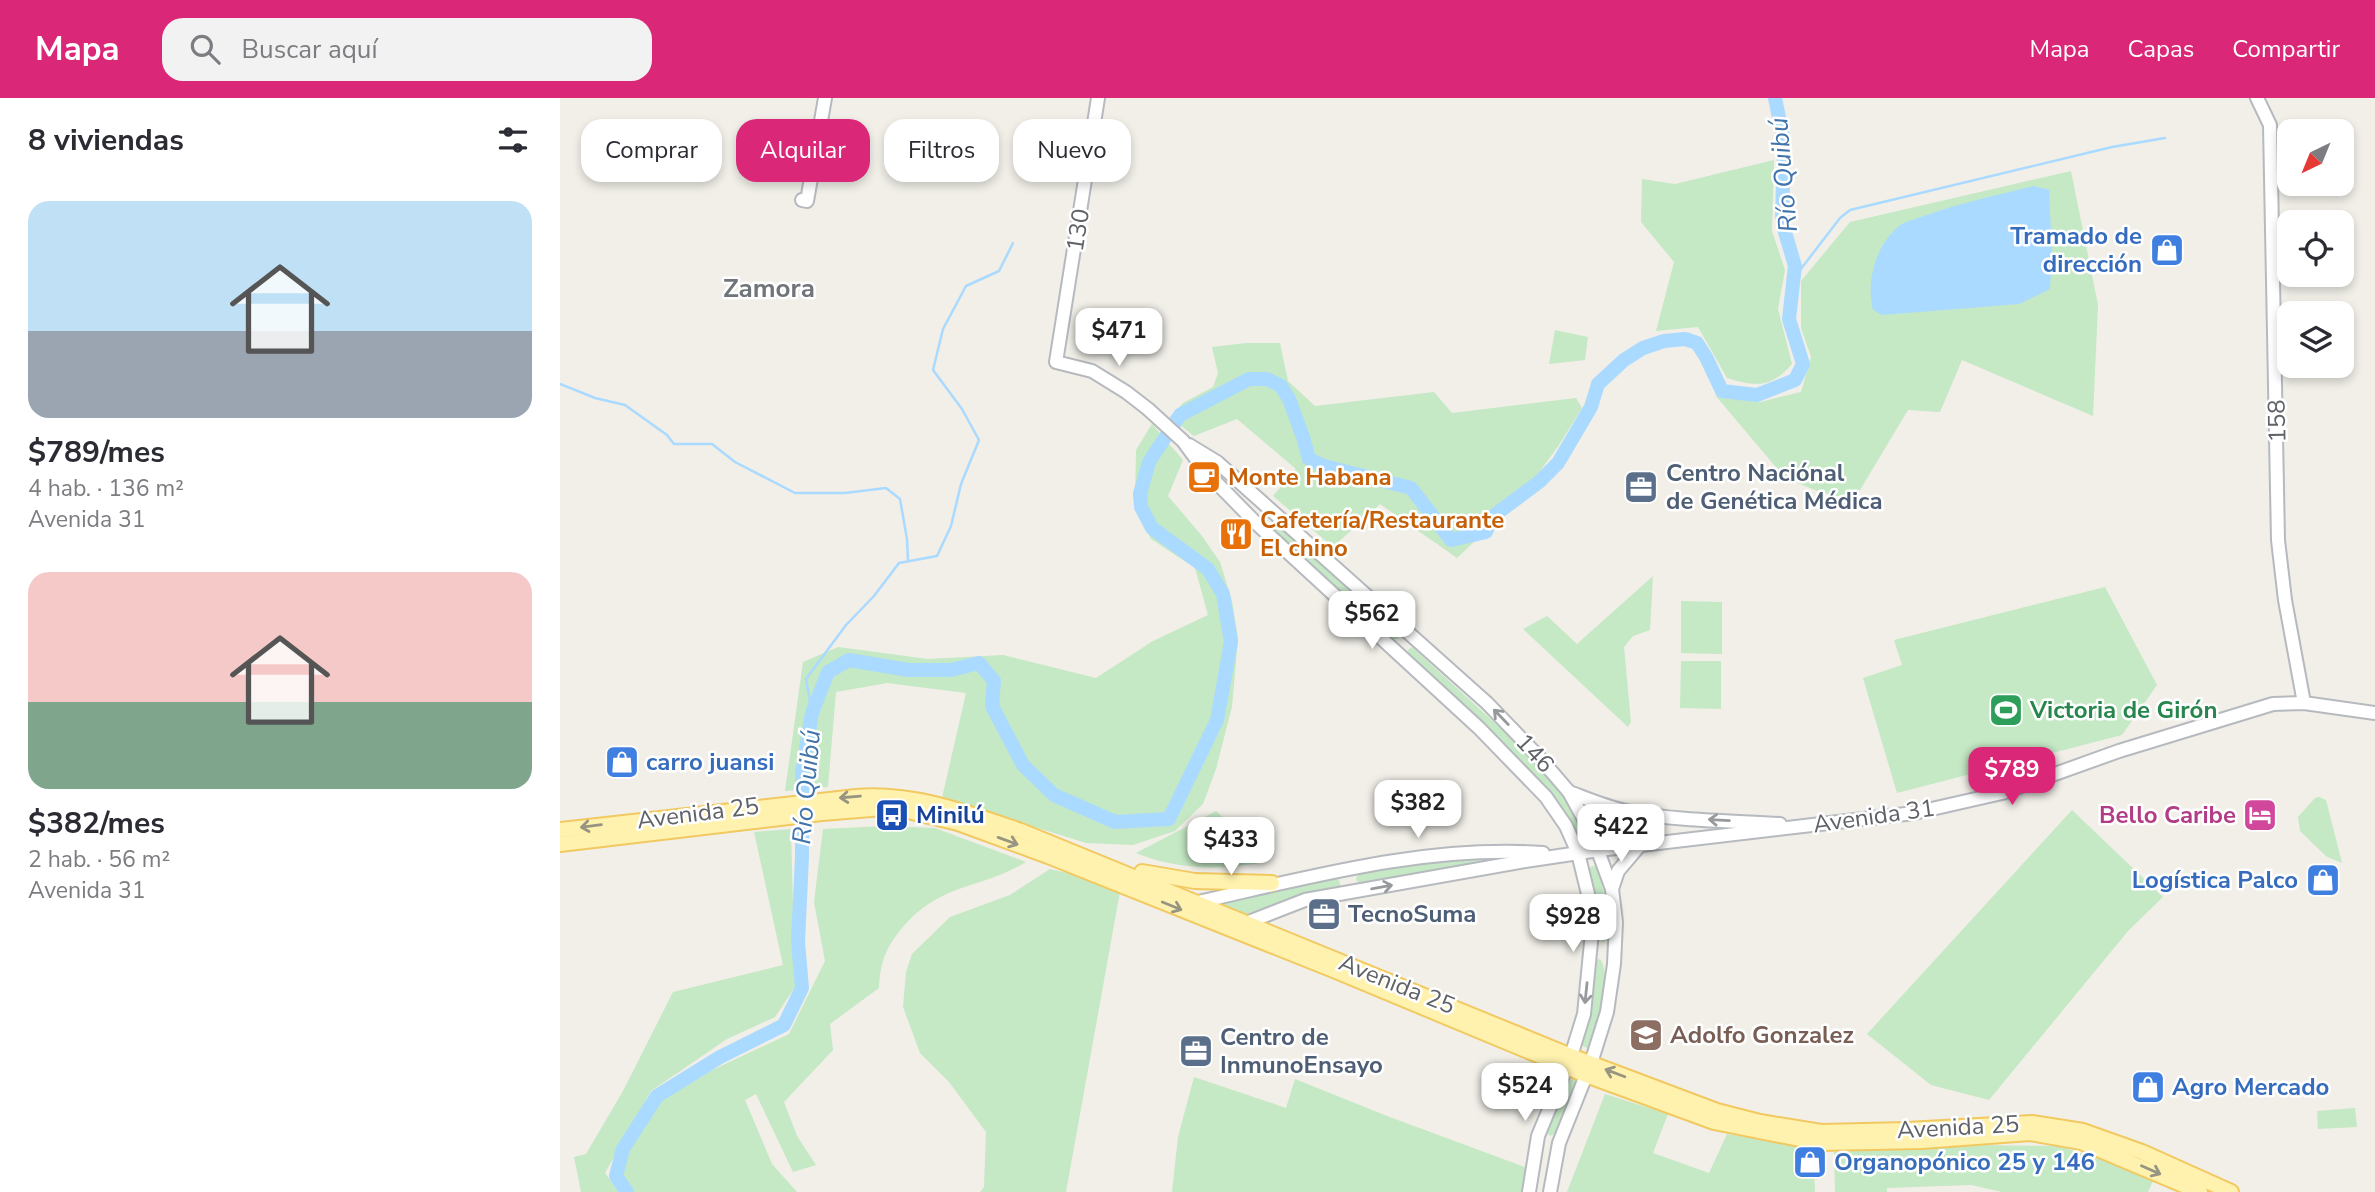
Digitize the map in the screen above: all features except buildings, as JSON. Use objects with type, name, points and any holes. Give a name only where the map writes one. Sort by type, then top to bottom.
[{"type":"main road","points":[[805,201],[825,98]]},
{"type":"main road","name":"130","points":[[1056,362],[1098,98]]},
{"type":"main road","name":"158","points":[[2257,98],[2270,125],[2278,540],[2285,600],[2304,703]]},
{"type":"main road","name":"146","points":[[1056,362],[1093,371],[1126,392],[1183,441],[1217,462],[1487,703],[1569,792],[1599,850],[1612,888],[1616,922],[1614,964],[1607,1012],[1559,1143],[1550,1192]]},
{"type":"main road","name":"146","points":[[1183,441],[1205,471],[1257,524],[1479,728],[1546,797],[1566,826],[1588,894],[1592,932],[1584,1014],[1569,1062],[1538,1136],[1530,1192]]},
{"type":"main road","points":[[1396,651],[1410,634]]},
{"type":"main road","name":"Avenida 31","points":[[1246,923],[1305,900],[1573,854],[1914,813],[2002,793],[2119,751],[2273,704],[2304,703],[2375,713]]},
{"type":"main road","points":[[1569,792],[1628,811],[1697,819],[1812,826]]},
{"type":"main road","name":"Avenida 25","points":[[560,830],[822,806],[878,795],[962,811],[1021,831],[1198,902],[1569,1062]]},
{"type":"main road","name":"Avenida 25","points":[[822,806],[908,811],[958,823],[1569,1062],[1717,1111],[1760,1122],[1821,1132],[2032,1123],[2084,1131],[2142,1152],[2231,1192]]},
{"type":"main road","name":"Avenida 25","points":[[560,844],[783,810]]},
{"type":"main road","points":[[1612,888],[1626,860],[1640,845]]},
{"type":"main road","name":"Avenida 31","points":[[1198,902],[1272,883],[1424,856],[1530,852],[1573,854]]},
{"type":"main road","points":[[1080,855],[1141,872],[1195,881],[1272,883]]},
{"type":"main road","points":[[1223,926],[1246,923]]},
{"type":"main road","points":[[1589,959],[1595,952],[1603,952],[1614,964]]},
{"type":"main road","name":"Avenida 25","points":[[1588,1069],[1714,1122],[1820,1143],[1922,1141],[2030,1133],[2081,1142],[2127,1159],[2200,1192]]},
{"type":"main road","points":[[1538,1136],[1546,1145],[1559,1143]]},
{"type":"green space","points":[[1774,160],[1772,231],[1785,270],[1778,309],[1792,364],[1777,378],[1755,384],[1727,378],[1698,327],[1656,331],[1674,262],[1641,222],[1642,179],[1675,184]]},
{"type":"green space","points":[[2071,171],[2098,305],[2093,416],[1962,360],[1940,412],[1908,410],[1854,500],[1820,492],[1785,478],[1715,395],[1760,402],[1801,392],[1811,357],[1801,328],[1801,281],[1850,222]]},
{"type":"green space","points":[[1555,330],[1588,337],[1585,360],[1549,364]]},
{"type":"green space","points":[[1280,343],[1288,381],[1315,406],[1434,392],[1452,413],[1576,398],[1582,408],[1525,497],[1499,518],[1490,535],[1474,542],[1457,558],[1380,504],[1333,547],[1273,496],[1296,469],[1237,419],[1194,436],[1170,417],[1183,403],[1213,387],[1218,373],[1212,347]]},
{"type":"green space","points":[[1152,424],[1183,460],[1168,496],[1220,562],[1232,601],[1238,638],[1232,707],[1216,769],[1203,804],[1175,831],[1133,845],[1086,843],[942,798],[966,693],[887,683],[836,692],[828,787],[785,791],[803,662],[838,647],[928,659],[1003,655],[1096,678],[1153,641],[1208,615],[1195,568],[1151,539],[1135,506],[1136,450]]},
{"type":"green space","points":[[1273,522],[1397,630],[1398,639],[1390,639],[1272,531],[1270,527]]},
{"type":"green space","points":[[1653,576],[1650,630],[1633,636],[1624,647],[1631,722],[1628,727],[1523,629],[1547,616],[1577,644]]},
{"type":"green space","name":"Victoria de Girón","points":[[2105,587],[2157,685],[2122,735],[1897,793],[1863,678],[1902,665],[1894,640]]},
{"type":"green space","points":[[1681,601],[1722,602],[1722,654],[1681,653]]},
{"type":"green space","points":[[1412,647],[1543,767],[1566,799],[1584,835],[1579,836],[1544,786],[1501,740],[1409,657],[1408,650]]},
{"type":"green space","points":[[1681,661],[1721,661],[1721,709],[1680,708]]},
{"type":"green space","points":[[2319,797],[2326,800],[2342,863],[2327,857],[2300,831],[2298,817]]},
{"type":"green space","points":[[2072,810],[2163,897],[2128,931],[1989,1100],[1931,1085],[1867,1034]]},
{"type":"green space","points":[[1216,811],[1268,861],[1235,866],[1184,866],[1136,853]]},
{"type":"green space","points":[[885,826],[935,828],[1026,862],[992,878],[946,894],[917,913],[902,928],[888,949],[882,963],[879,988],[830,1024],[833,1050],[784,1102],[797,1136],[816,1165],[793,1172],[756,1094],[745,1100],[772,1164],[797,1192],[627,1192],[616,1176],[623,1149],[657,1096],[789,1034],[825,961],[814,902],[823,829]]},
{"type":"green space","points":[[791,829],[795,987],[775,1017],[727,1039],[651,1091],[605,1173],[619,1192],[581,1192],[574,1157],[586,1154],[623,1091],[673,992],[783,965],[754,832]]},
{"type":"green space","points":[[1493,860],[1362,885],[1356,879],[1364,870],[1427,861]]},
{"type":"green space","points":[[1592,866],[1599,870],[1609,918],[1608,941],[1602,942],[1598,935],[1597,905],[1588,870]]},
{"type":"green space","points":[[1050,869],[1121,886],[1066,1192],[980,1192],[984,1187],[986,1132],[949,1082],[920,1053],[903,1007],[906,972],[912,954],[950,917],[1010,895]]},
{"type":"green space","points":[[1337,876],[1341,886],[1337,889],[1304,894],[1247,914],[1219,903]]},
{"type":"green space","points":[[1600,959],[1604,968],[1605,990],[1590,1049],[1580,1045],[1588,1019],[1595,961]]},
{"type":"green space","points":[[1572,1076],[1579,1081],[1554,1134],[1550,1136],[1545,1131]]},
{"type":"green space","points":[[1194,1077],[1286,1108],[1295,1079],[1533,1170],[1529,1192],[1172,1192],[1178,1137]]},
{"type":"green space","points":[[1605,1094],[1668,1114],[1653,1153],[1709,1173],[1727,1134],[1814,1147],[1814,1155],[1806,1155],[1806,1168],[1814,1169],[1815,1192],[1567,1192]]},
{"type":"green space","points":[[2355,1108],[2357,1127],[2318,1129],[2317,1111]]},
{"type":"green space","points":[[1970,1145],[2058,1146],[2118,1164],[2153,1181],[2148,1192],[2002,1192],[1971,1185],[1887,1188],[1887,1192],[1835,1192],[1834,1152]]},
{"type":"water","points":[[2034,186],[2049,190],[2052,253],[2050,289],[2019,304],[1882,315],[1873,310],[1871,288],[1874,265],[1884,244],[1899,226],[1951,207]]},
{"type":"waterway","name":"Río Quibú","points":[[627,1192],[616,1176],[623,1149],[657,1096],[720,1057],[784,1025],[802,988],[798,942],[802,773],[812,713],[828,672],[849,660],[908,670],[951,670],[979,663],[994,681],[992,706],[1023,765],[1054,795],[1115,822],[1169,819],[1217,720],[1231,642],[1223,594],[1208,569],[1152,528],[1141,507],[1140,494],[1149,462],[1180,415],[1249,379],[1267,379],[1281,386],[1289,399],[1309,459],[1324,466],[1411,488],[1451,540],[1486,532],[1492,517],[1539,482],[1558,463],[1591,407],[1598,384],[1624,360],[1643,348],[1664,341],[1685,339],[1697,343],[1722,391],[1757,395],[1795,380],[1803,364],[1789,319],[1795,266],[1782,222],[1784,142],[1775,98]]},
{"type":"waterway","points":[[1794,278],[1840,218],[1850,210],[2112,147],[2165,138]]},
{"type":"waterway","points":[[812,713],[806,679],[846,625],[874,596],[899,563],[937,556],[951,526],[961,484],[979,440],[962,409],[933,370],[943,329],[966,286],[999,271],[1013,243]]},
{"type":"waterway","points":[[560,384],[595,398],[625,405],[667,435],[674,444],[712,444],[735,462],[795,493],[845,493],[886,488],[900,499],[908,561]]},
{"type":"place","name":"Tramado de dirección","points":[[2167,250]]},
{"type":"place","name":"Monte Habana","points":[[1204,477]]},
{"type":"place","name":"Centro Naciónal de Genética Médica","points":[[1641,487]]},
{"type":"place","name":"Cafetería/Restaurante El chino","points":[[1236,534]]},
{"type":"place","name":"Victoria de Girón","points":[[2006,710]]},
{"type":"place","name":"carro juansi","points":[[622,762]]},
{"type":"place","name":"Minilú","points":[[892,815]]},
{"type":"place","name":"Bello Caribe","points":[[2260,815]]},
{"type":"place","name":"Logística Palco","points":[[2323,880]]},
{"type":"place","name":"TecnoSuma","points":[[1324,914]]},
{"type":"place","name":"Adolfo Gonzalez","points":[[1646,1035]]},
{"type":"place","name":"Centro de InmunoEnsayo","points":[[1196,1051]]},
{"type":"place","name":"Agro Mercado","points":[[2148,1087]]},
{"type":"place","name":"Organopónico 25 y 146","points":[[1810,1162]]},
{"type":"district","name":"Zamora","points":[[769,288]]}]
